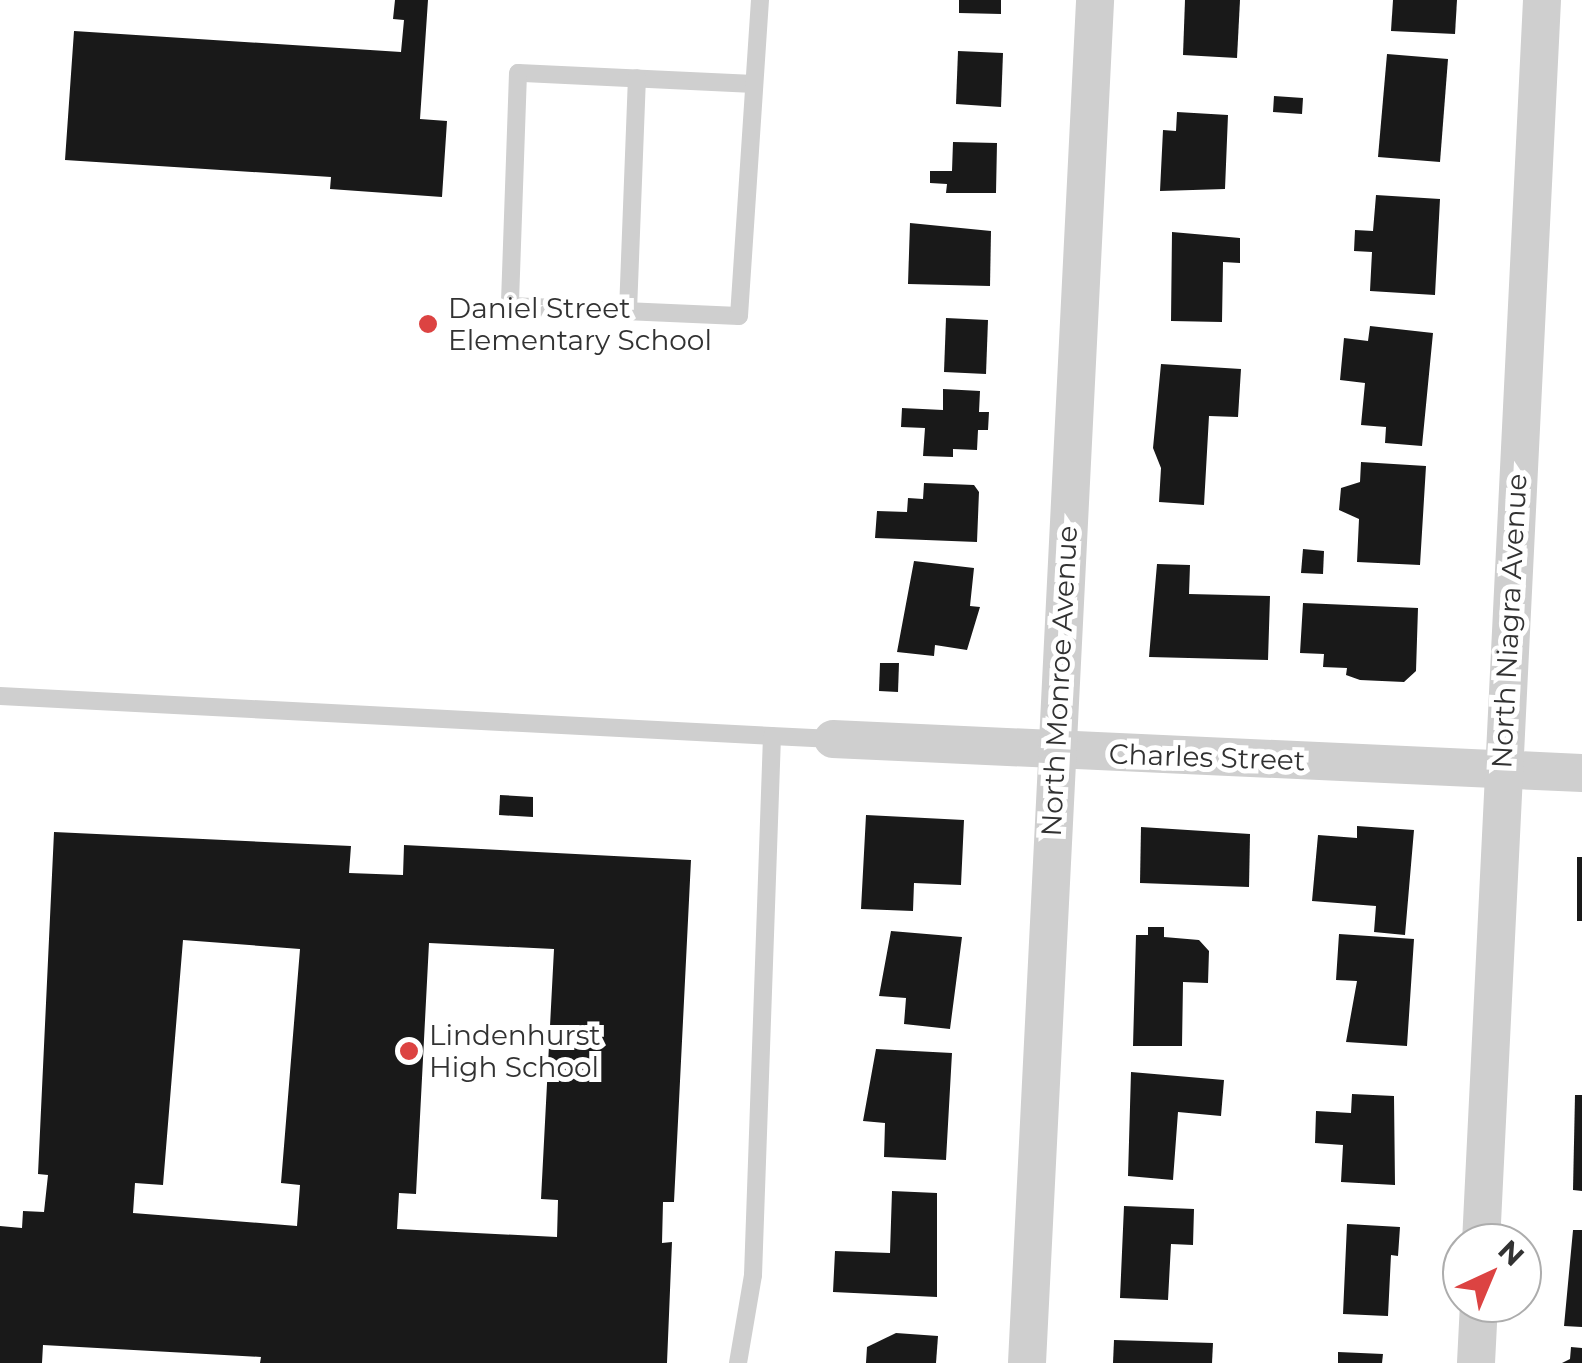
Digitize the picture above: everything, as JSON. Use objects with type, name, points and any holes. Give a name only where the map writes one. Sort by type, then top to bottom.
[{"type":"street","name":"North Monroe Avenue","points":[[1027,1363],[1094,0]]},
{"type":"street","name":"North Niagra Avenue","points":[[1482,1223],[1542,0]]},
{"type":"street","name":"Charles Street","points":[[833,739],[1582,773]]},
{"type":"street","points":[[1476,1363],[1478,1323]]},
{"type":"lane","points":[[754,84],[518,73],[510,306],[739,316],[760,0]]},
{"type":"lane","points":[[628,312],[637,78]]},
{"type":"lane","points":[[0,696],[833,739]]},
{"type":"lane","points":[[738,1363],[753,1275],[772,736]]},
{"type":"building","points":[[395,0],[428,0],[420,119],[447,121],[442,197],[330,189],[331,177],[65,160],[74,31],[401,52],[404,20],[393,19]]},
{"type":"building","points":[[959,0],[1001,0],[1001,14],[959,13]]},
{"type":"building","points":[[1185,0],[1240,0],[1237,58],[1183,55]]},
{"type":"building","points":[[1393,0],[1457,0],[1455,34],[1391,31]]},
{"type":"building","points":[[958,51],[1003,53],[1001,107],[956,104]]},
{"type":"building","points":[[1387,54],[1448,59],[1440,162],[1378,157]]},
{"type":"building","points":[[1274,96],[1303,98],[1302,114],[1273,112]]},
{"type":"building","points":[[1177,112],[1228,115],[1225,189],[1160,191],[1163,130],[1176,131]]},
{"type":"building","points":[[953,142],[997,143],[996,193],[946,193],[947,184],[930,183],[930,171],[952,171]]},
{"type":"building","points":[[1376,195],[1440,199],[1435,295],[1370,291],[1372,252],[1354,251],[1355,230],[1373,231]]},
{"type":"building","points":[[910,223],[991,231],[990,286],[908,284]]},
{"type":"building","points":[[1172,232],[1240,238],[1240,263],[1223,262],[1222,322],[1171,321]]},
{"type":"building","points":[[946,318],[988,320],[986,374],[944,372]]},
{"type":"building","points":[[1370,326],[1433,333],[1422,446],[1385,443],[1386,427],[1361,425],[1365,383],[1340,380],[1344,338],[1368,341]]},
{"type":"building","points":[[1161,364],[1241,369],[1238,417],[1209,416],[1204,505],[1159,502],[1161,468],[1153,448]]},
{"type":"building","points":[[943,389],[980,391],[979,412],[989,412],[988,430],[978,430],[977,450],[953,449],[953,457],[923,456],[925,428],[901,427],[902,408],[943,410]]},
{"type":"building","points":[[1361,462],[1426,466],[1420,565],[1357,562],[1359,519],[1339,510],[1341,488],[1360,482]]},
{"type":"building","points":[[924,483],[974,485],[979,492],[977,542],[875,538],[877,511],[907,512],[908,498],[923,499]]},
{"type":"building","points":[[1303,549],[1324,551],[1323,574],[1301,573]]},
{"type":"building","points":[[914,561],[974,568],[970,606],[980,607],[967,650],[935,645],[934,656],[897,652]]},
{"type":"building","points":[[1157,564],[1190,565],[1189,594],[1270,596],[1268,660],[1149,657]]},
{"type":"building","points":[[1303,603],[1418,608],[1416,671],[1404,682],[1360,680],[1346,675],[1347,668],[1323,667],[1324,654],[1300,653]]},
{"type":"building","points":[[880,663],[899,663],[898,692],[879,691]]},
{"type":"building","points":[[500,795],[533,797],[533,817],[499,815]]},
{"type":"building","points":[[866,815],[964,820],[961,885],[914,883],[913,911],[861,909]]},
{"type":"building","points":[[1357,826],[1414,830],[1405,935],[1374,932],[1376,906],[1312,901],[1318,835],[1357,838]]},
{"type":"building","points":[[1141,827],[1250,834],[1249,887],[1140,883]]},
{"type":"building","points":[[54,832],[351,846],[349,873],[403,875],[404,845],[691,860],[674,1202],[663,1202],[662,1243],[672,1242],[667,1363],[260,1363],[261,1357],[43,1345],[42,1363],[0,1363],[0,1226],[22,1228],[23,1211],[44,1212],[48,1175],[38,1174]],"holes":[[[183,940],[300,949],[281,1183],[300,1185],[297,1226],[133,1213],[135,1183],[163,1185]],[[429,943],[554,949],[541,1199],[558,1200],[557,1237],[397,1229],[399,1193],[416,1194]]]},
{"type":"building","points":[[1577,857],[1582,857],[1582,921],[1577,921]]},
{"type":"building","points":[[1148,927],[1164,927],[1164,937],[1199,940],[1209,951],[1208,983],[1183,982],[1182,1046],[1133,1046],[1136,935],[1148,935]]},
{"type":"building","points":[[891,931],[962,937],[950,1029],[904,1024],[906,998],[879,996]]},
{"type":"building","points":[[1339,934],[1414,939],[1407,1046],[1346,1042],[1357,981],[1336,980]]},
{"type":"building","points":[[876,1049],[952,1053],[946,1160],[884,1157],[885,1123],[863,1121]]},
{"type":"building","points":[[1131,1072],[1224,1080],[1221,1116],[1178,1112],[1173,1180],[1128,1176]]},
{"type":"building","points":[[1352,1094],[1394,1096],[1395,1185],[1341,1182],[1343,1145],[1315,1143],[1316,1111],[1351,1113]]},
{"type":"building","points":[[1575,1095],[1582,1095],[1582,1191],[1573,1190]]},
{"type":"building","points":[[892,1191],[937,1193],[937,1297],[833,1292],[835,1251],[890,1253]]},
{"type":"building","points":[[1124,1206],[1194,1209],[1193,1245],[1171,1244],[1168,1300],[1120,1298]]},
{"type":"building","points":[[1347,1224],[1400,1227],[1398,1256],[1391,1255],[1388,1316],[1343,1314]]},
{"type":"building","points":[[1573,1230],[1582,1230],[1582,1327],[1564,1326]]},
{"type":"building","points":[[896,1333],[938,1336],[936,1363],[866,1363],[867,1347]]},
{"type":"building","points":[[1114,1340],[1213,1343],[1212,1363],[1113,1363]]},
{"type":"building","points":[[1571,1347],[1582,1348],[1582,1363],[1562,1363],[1570,1359]]},
{"type":"building","points":[[1338,1352],[1383,1354],[1382,1363],[1338,1363]]},
{"type":"place","name":"Daniel Street Elementary School","points":[[428,324]]},
{"type":"place","name":"Lindenhurst High School","points":[[409,1051]]}]
